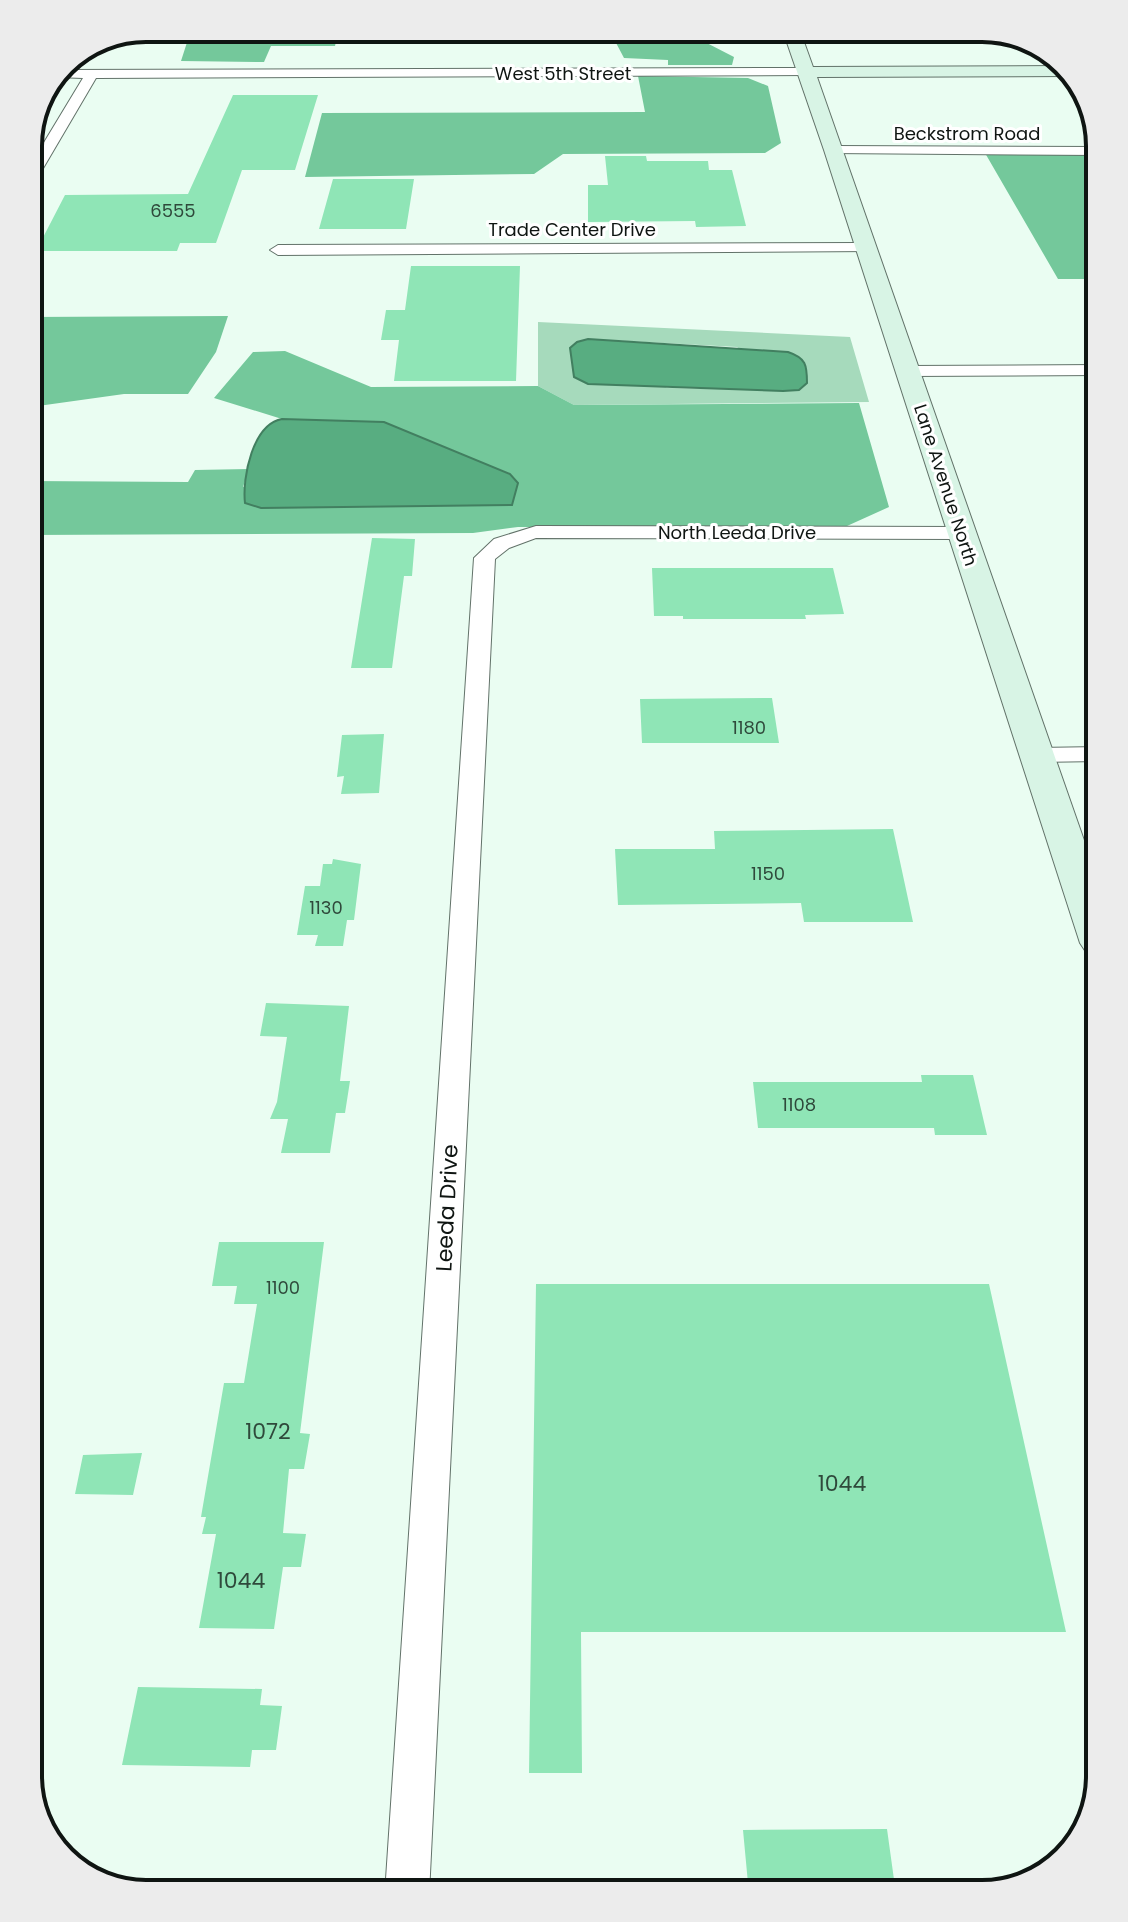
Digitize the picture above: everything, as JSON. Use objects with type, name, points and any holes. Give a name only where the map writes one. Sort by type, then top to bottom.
[{"type":"main road","name":"Lane Avenue North","points":[[795,42],[834,150],[1086,901]]},
{"type":"main road","name":"West 5th Street","points":[[805,72],[1053,71]]},
{"type":"street","name":"West 5th Street","points":[[72,74],[805,72]]},
{"type":"street","points":[[42,158],[92,74]]},
{"type":"street","name":"Beckstrom Road","points":[[834,150],[1086,151]]},
{"type":"street","name":"Trade Center Drive","points":[[278,250],[866,248]]},
{"type":"street","points":[[908,371],[1086,370]]},
{"type":"street","name":"North Leeda Drive","points":[[512,537],[536,532],[962,533]]},
{"type":"street","name":"Leeda Drive","points":[[408,1880],[440,1367],[479,621],[485,558],[495,545],[512,537]]},
{"type":"street","points":[[1037,755],[1086,754]]},
{"type":"shaded area","points":[[187,42],[336,42],[335,46],[271,46],[264,62],[181,61]]},
{"type":"shaded area","points":[[616,42],[705,42],[734,57],[732,65],[668,65],[668,60],[624,58]]},
{"type":"shaded area","points":[[638,76],[748,78],[768,86],[781,143],[765,153],[563,154],[534,174],[305,177],[322,113],[645,112]]},
{"type":"shaded area","points":[[985,153],[1086,153],[1086,279],[1058,279]]},
{"type":"shaded area","points":[[228,316],[216,352],[188,394],[124,394],[42,405],[42,317]]},
{"type":"shaded area","points":[[538,322],[850,337],[869,402],[574,405],[538,386]],"holes":[[[609,340],[737,347],[799,390],[667,388]]]},
{"type":"shaded area","points":[[588,339],[788,352],[804,363],[807,383],[799,390],[783,391],[588,384],[574,377],[570,348]]},
{"type":"shaded area","points":[[285,351],[371,387],[538,386],[574,405],[859,403],[889,507],[847,526],[518,527],[473,533],[42,535],[42,481],[188,482],[195,470],[249,469],[243,487],[384,422],[282,419],[214,398],[253,352]]},
{"type":"shaded area","points":[[282,419],[384,422],[510,474],[518,483],[512,505],[261,508],[245,503],[245,480],[257,441],[272,423]]},
{"type":"building","points":[[233,95],[318,95],[295,170],[242,170],[216,243],[180,243],[177,251],[42,251],[42,239],[65,195],[188,194]]},
{"type":"building","points":[[605,156],[646,156],[647,161],[708,161],[709,170],[732,170],[746,226],[696,227],[695,221],[588,222],[588,185],[608,185]]},
{"type":"building","points":[[333,179],[414,179],[406,229],[319,229]]},
{"type":"building","points":[[411,266],[520,266],[516,381],[394,381],[399,340],[381,340],[386,310],[405,310]]},
{"type":"building","points":[[372,538],[415,539],[412,576],[404,576],[392,668],[351,668]]},
{"type":"building","points":[[652,568],[833,568],[844,614],[805,615],[806,619],[683,619],[683,616],[654,616]]},
{"type":"building","points":[[772,698],[779,743],[642,743],[640,699]]},
{"type":"building","points":[[384,734],[379,793],[341,794],[344,776],[337,777],[342,735]]},
{"type":"building","points":[[893,829],[913,922],[804,922],[801,903],[618,905],[615,849],[715,849],[714,831]]},
{"type":"building","points":[[333,859],[361,864],[354,920],[347,920],[343,946],[315,946],[318,935],[297,935],[305,886],[320,886],[323,864],[332,864]]},
{"type":"building","points":[[266,1003],[349,1006],[340,1081],[350,1081],[345,1113],[336,1113],[330,1153],[281,1153],[288,1119],[270,1119],[277,1102],[287,1037],[260,1036]]},
{"type":"building","points":[[921,1075],[973,1075],[987,1135],[935,1135],[934,1128],[758,1128],[753,1082],[922,1082]]},
{"type":"building","points":[[219,1242],[324,1242],[300,1433],[310,1434],[304,1469],[289,1469],[283,1533],[306,1534],[301,1567],[283,1567],[274,1629],[199,1628],[216,1534],[202,1534],[206,1517],[201,1517],[224,1383],[244,1383],[257,1304],[234,1304],[237,1286],[212,1286]]},
{"type":"building","points":[[536,1284],[989,1284],[1066,1632],[581,1632],[582,1773],[529,1773]]},
{"type":"building","points":[[142,1453],[133,1495],[75,1494],[83,1455]]},
{"type":"building","points":[[138,1687],[262,1689],[260,1705],[282,1706],[276,1750],[252,1750],[250,1767],[122,1765]]},
{"type":"building","points":[[887,1829],[894,1880],[748,1880],[743,1830]]}]
